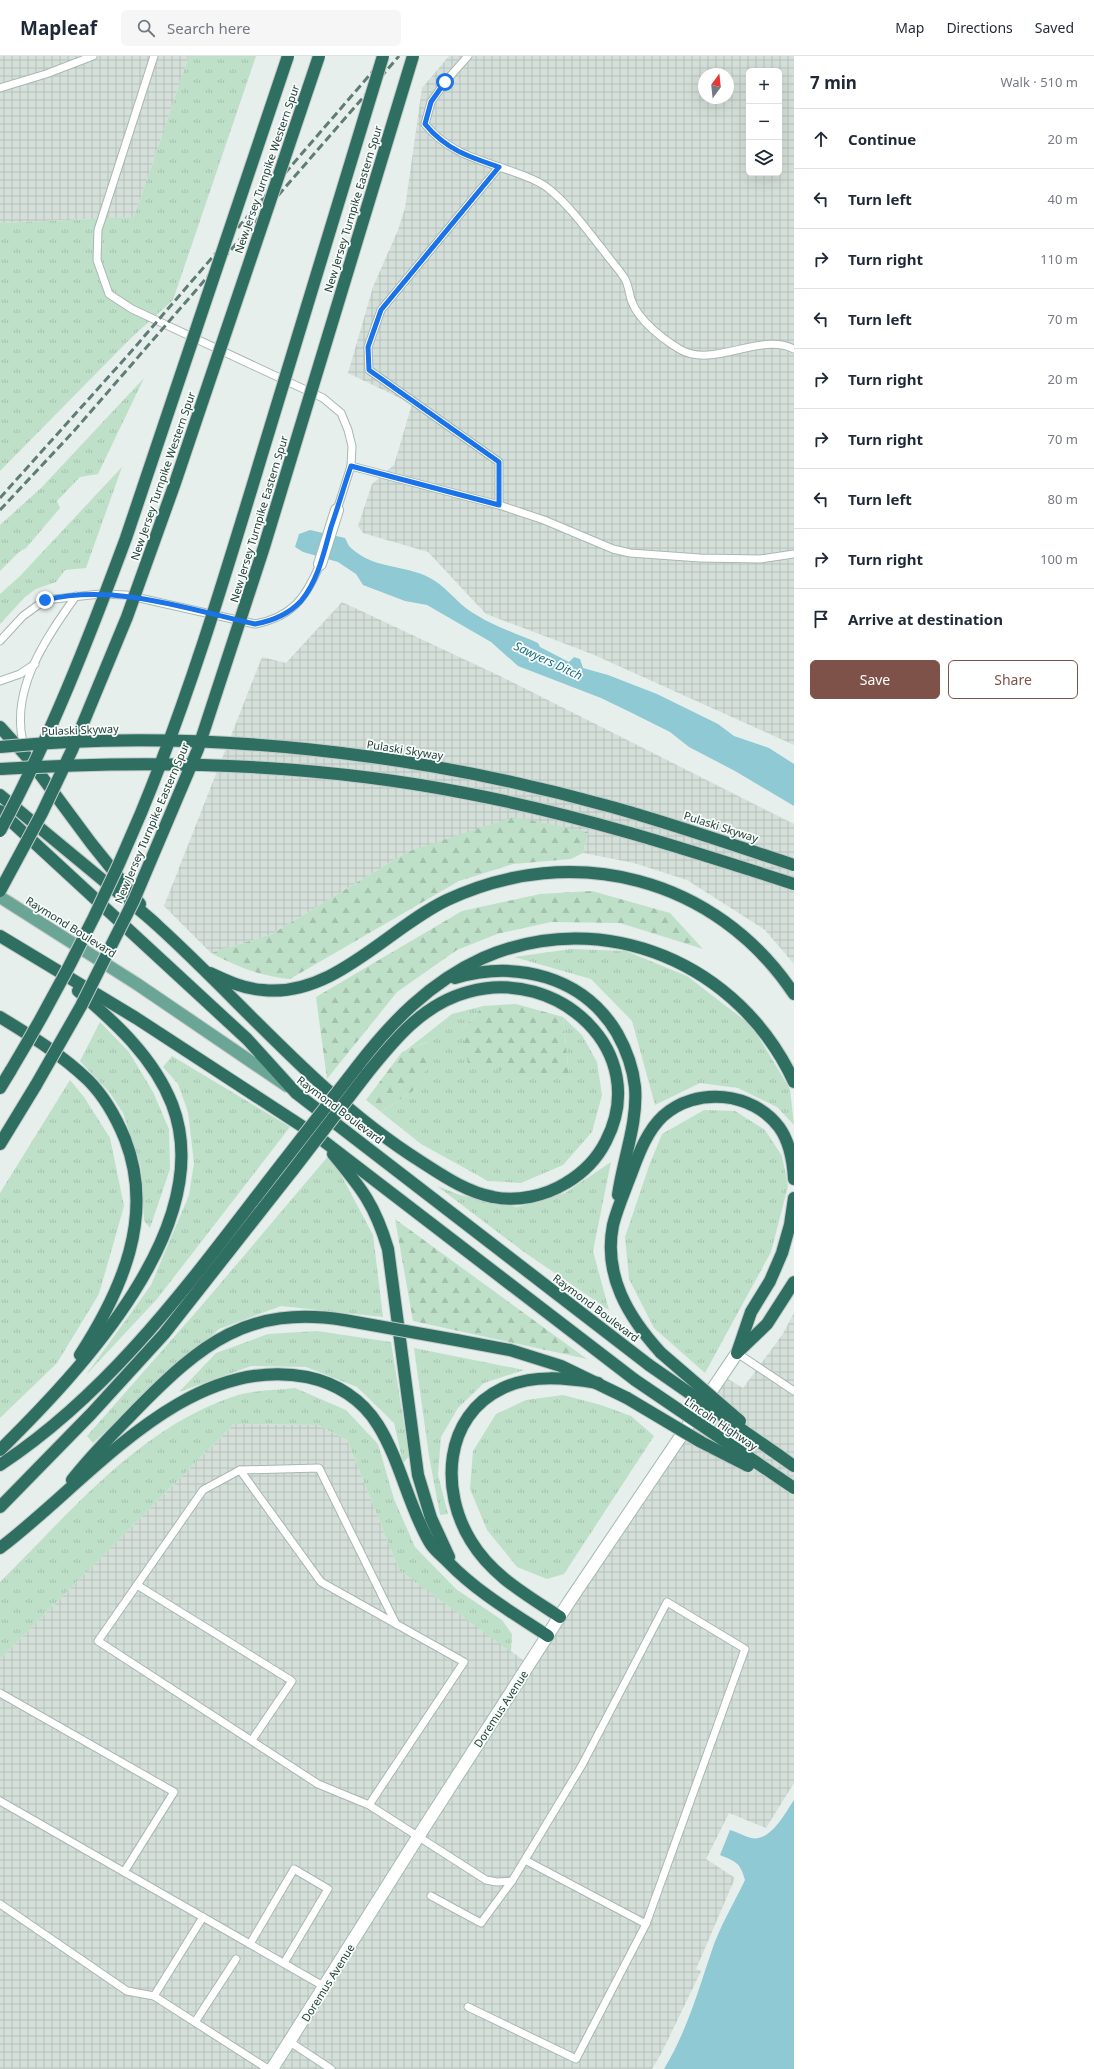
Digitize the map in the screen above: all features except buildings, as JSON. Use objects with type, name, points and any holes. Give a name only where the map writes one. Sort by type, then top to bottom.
[{"type":"highway","name":"New Jersey Turnpike Western Spur","points":[[0,831],[52,722],[101,606],[130,526],[288,56]]},
{"type":"highway","name":"New Jersey Turnpike Western Spur","points":[[0,891],[42,813],[72,750],[127,617],[319,56]]},
{"type":"highway","name":"New Jersey Turnpike Eastern Spur","points":[[0,1088],[48,1008],[94,917],[141,814],[172,733],[217,601],[383,56]]},
{"type":"highway","name":"New Jersey Turnpike Eastern Spur","points":[[0,1144],[36,1086],[82,1006],[131,907],[198,749],[258,568],[413,56]]},
{"type":"highway","points":[[0,727],[28,758],[91,843],[158,925]]},
{"type":"highway","name":"Pulaski Skyway","points":[[0,747],[68,743],[179,742],[284,748],[395,760],[503,780],[597,803],[794,865]]},
{"type":"highway","points":[[0,769],[138,763],[213,764],[302,770],[383,779],[466,793],[623,830],[794,884]]},
{"type":"highway","points":[[0,795],[158,925],[288,1055],[356,1114],[387,1138],[450,1180],[481,1194],[499,1198],[530,1197],[549,1192],[568,1182],[583,1171],[602,1149],[612,1128],[617,1106],[618,1089],[616,1072],[604,1044],[592,1026],[574,1010],[551,997],[512,988],[472,990],[435,1007],[405,1029],[361,1071],[283,1162],[175,1300],[122,1361],[56,1424],[33,1443],[0,1465]]},
{"type":"highway","points":[[0,811],[247,1039],[296,1092]]},
{"type":"highway","points":[[203,970],[231,982],[252,988],[274,991],[297,988],[330,976],[431,909],[478,887],[533,874],[586,872],[637,880],[668,890],[701,906],[731,927],[755,948],[778,972],[794,994]]},
{"type":"highway","points":[[0,936],[196,1056],[318,1136],[364,1193],[380,1224],[391,1262],[422,1490],[434,1528],[454,1568]]},
{"type":"highway","points":[[0,1507],[92,1414],[164,1334],[293,1170],[397,1017],[443,982],[483,958],[514,948],[561,940],[594,940],[641,949],[669,958],[696,971],[732,997],[761,1027],[779,1052],[794,1082]]},
{"type":"highway","points":[[0,1450],[58,1389],[97,1345],[130,1298],[163,1236],[173,1209],[180,1182],[182,1156],[176,1118],[158,1077],[133,1044],[108,1016],[47,964]]},
{"type":"highway","points":[[443,982],[465,975],[488,972],[516,971],[536,974],[570,987],[588,1000],[604,1015],[618,1034],[627,1053],[635,1087],[633,1119],[622,1169],[611,1249],[616,1284],[633,1317],[661,1353],[777,1454]]},
{"type":"highway","points":[[0,1017],[67,1062],[99,1092],[120,1128],[134,1173],[137,1201],[135,1229],[125,1271],[104,1317],[58,1389]]},
{"type":"highway","name":"Raymond Boulevard","points":[[296,1092],[649,1365]]},
{"type":"highway","points":[[616,1214],[640,1152],[656,1125],[673,1110],[698,1099],[711,1096],[737,1099],[749,1104],[770,1117],[779,1127],[789,1147],[794,1179]]},
{"type":"highway","name":"Lincoln Highway","points":[[318,1136],[635,1380],[794,1489]]},
{"type":"highway","points":[[737,1353],[751,1312],[770,1281],[782,1253],[790,1225],[794,1198]]},
{"type":"highway","points":[[737,1353],[767,1324],[794,1282]]},
{"type":"highway","points":[[59,1496],[89,1458],[163,1383],[191,1357],[218,1339],[246,1326],[277,1318],[304,1316],[344,1320],[456,1340],[527,1355],[561,1366],[628,1398],[701,1442],[794,1489]]},
{"type":"highway","name":"Lincoln Highway","points":[[649,1365],[794,1466]]},
{"type":"highway","points":[[0,1548],[19,1534],[59,1496],[155,1419],[192,1396],[219,1385],[254,1376],[276,1374],[307,1377],[341,1389],[362,1405],[373,1418],[387,1440],[430,1544],[477,1589],[548,1636]]},
{"type":"highway","points":[[560,1617],[501,1577],[474,1546],[465,1530],[456,1508],[451,1484],[452,1462],[457,1440],[474,1410],[492,1394],[503,1388],[526,1381],[553,1377],[598,1383]]},
{"type":"main road","points":[[320,564],[337,510]]},
{"type":"main road","name":"Raymond Boulevard","points":[[0,897],[137,984],[296,1092]]},
{"type":"main road","name":"Doremus Avenue","points":[[272,2069],[418,1837],[560,1617],[737,1353]]},
{"type":"lane","points":[[0,88],[46,74],[93,56]]},
{"type":"lane","points":[[154,56],[98,230],[97,260],[110,294],[132,309],[323,398],[341,413],[348,430],[352,446],[351,466],[337,510]]},
{"type":"lane","points":[[468,56],[445,82],[431,102],[425,124],[436,137],[464,155],[525,176],[548,187],[568,206],[626,280],[632,303],[643,321],[682,351],[700,355],[737,351],[765,343],[788,346],[794,349]]},
{"type":"lane","points":[[499,167],[381,310],[368,347],[369,370],[499,462],[499,505]]},
{"type":"lane","points":[[351,466],[499,505],[544,520],[613,549],[630,552],[700,558],[760,559],[794,554]]},
{"type":"lane","points":[[0,641],[23,616],[38,603],[52,598],[100,594],[126,595],[255,624],[272,621],[286,613],[301,601],[320,564]]},
{"type":"lane","points":[[28,758],[21,734],[20,709],[25,686],[35,664],[59,621],[76,596]]},
{"type":"lane","points":[[0,681],[20,674],[35,664]]},
{"type":"lane","points":[[737,1353],[794,1391]]},
{"type":"lane","points":[[396,1624],[319,1468],[240,1470],[203,1490],[98,1641],[318,1784],[369,1805],[486,1880],[497,1882],[512,1881]]},
{"type":"lane","points":[[240,1470],[321,1582],[464,1662],[369,1805]]},
{"type":"lane","points":[[137,1585],[292,1681],[252,1740]]},
{"type":"lane","points":[[430,1896],[481,1923],[512,1881],[582,1765],[667,1602],[745,1649],[646,1924],[576,2059],[468,2007]]},
{"type":"lane","points":[[0,1694],[174,1792],[124,1872]]},
{"type":"lane","points":[[0,1801],[325,1987]]},
{"type":"lane","points":[[525,1860],[646,1924]]},
{"type":"lane","points":[[250,1944],[294,1869],[328,1889],[284,1963]]},
{"type":"lane","points":[[0,1904],[127,1991],[154,1996],[268,2069]]},
{"type":"lane","points":[[154,1996],[203,1917]]},
{"type":"lane","points":[[195,2022],[236,1959]]},
{"type":"lane","points":[[290,2042],[331,2069]]},
{"type":"shaded area","points":[[0,56],[189,56],[134,217],[0,223]]},
{"type":"shaded area","points":[[449,56],[794,56],[794,745],[592,654],[486,614],[428,552],[363,533],[358,526],[372,484],[394,465],[412,404],[348,373],[373,287],[398,230],[405,208],[422,88]]},
{"type":"shaded area","points":[[342,602],[502,677],[794,824],[794,964],[765,930],[687,880],[634,863],[583,853],[588,832],[407,852],[272,934],[211,953],[164,906],[262,657],[286,663]]},
{"type":"shaded area","points":[[794,1313],[794,1783],[766,1828],[729,1813],[706,1859],[735,1878],[696,1969],[701,1971],[662,2052],[652,2069],[0,2069],[0,1659],[234,1424],[318,1425],[347,1440],[399,1570],[533,1667],[720,1374],[743,1388],[782,1335]]},
{"type":"green space","points":[[189,56],[256,56],[173,300],[131,338],[0,471],[0,223],[134,217]]},
{"type":"green space","points":[[144,378],[98,474],[80,477],[57,501],[60,508],[26,548],[19,552],[0,571],[0,525],[42,487]]},
{"type":"green space","points":[[122,467],[86,568],[65,570],[56,582],[36,589],[25,597],[0,624],[0,594],[20,576]]},
{"type":"green space","points":[[514,817],[588,832],[583,853],[571,859],[513,864],[459,881],[290,979],[249,970],[211,953],[272,934],[407,852]]},
{"type":"green space","points":[[592,891],[670,913],[703,949],[620,923],[551,922],[497,934],[457,950],[397,992],[327,1079],[316,997],[462,911],[540,894]]},
{"type":"green space","points":[[571,949],[626,951],[687,976],[752,1026],[790,1089],[794,1125],[777,1107],[738,1088],[700,1083],[655,1105],[632,1021],[591,979],[514,957]]},
{"type":"green space","points":[[516,1004],[563,1017],[569,1075],[547,1078],[468,1064],[462,1030],[483,1006]]},
{"type":"green space","points":[[483,1006],[462,1030],[569,1075],[563,1017],[582,1035],[597,1062],[602,1095],[592,1132],[563,1165],[521,1183],[488,1181],[421,1144],[381,1112],[416,1089],[427,1042],[405,1051],[452,1014]]},
{"type":"green space","points":[[100,1022],[129,1052],[153,1092],[169,1129],[170,1169],[150,1228],[144,1221],[141,1167],[123,1113],[110,1093],[80,1061]]},
{"type":"green space","points":[[428,1042],[431,1060],[416,1089],[381,1112],[366,1100],[402,1052]]},
{"type":"green space","points":[[172,1056],[290,1127],[157,1299],[86,1375],[151,1285],[189,1195],[194,1163],[188,1112],[178,1084],[163,1067]]},
{"type":"green space","points":[[70,1080],[84,1097],[110,1138],[124,1206],[99,1294],[57,1363],[0,1418],[0,1193]]},
{"type":"green space","points":[[704,1110],[735,1111],[765,1130],[782,1156],[788,1186],[771,1252],[705,1373],[654,1328],[629,1279],[625,1237],[649,1166],[662,1134]]},
{"type":"green space","points":[[330,1154],[373,1235],[383,1317],[281,1306],[219,1329],[93,1443],[87,1436],[203,1304]]},
{"type":"green space","points":[[611,1162],[593,1251],[609,1310],[524,1252],[437,1186],[460,1195],[517,1207],[565,1193]]},
{"type":"green space","points":[[395,1219],[587,1359],[413,1321]]},
{"type":"green space","points":[[317,1331],[391,1342],[409,1456],[403,1463],[394,1423],[357,1387],[306,1367],[251,1366],[179,1392],[216,1353],[268,1334]]},
{"type":"green space","points":[[414,1348],[524,1370],[484,1383],[458,1408],[441,1437],[438,1475],[448,1514],[440,1515],[429,1456]]},
{"type":"green space","points":[[295,1388],[346,1410],[378,1444],[394,1499],[415,1547],[456,1589],[502,1620],[512,1634],[511,1652],[399,1570],[347,1440],[318,1425],[234,1424],[0,1659],[0,1582],[81,1500],[109,1474],[138,1449],[169,1427],[203,1409],[245,1393]]},
{"type":"green space","points":[[563,1395],[601,1405],[631,1416],[654,1436],[564,1574],[547,1579],[517,1567],[487,1530],[470,1489],[473,1451],[496,1414],[526,1400]]},
{"type":"water","name":"Sawyers Ditch","points":[[310,530],[345,538],[350,547],[360,555],[370,560],[410,570],[430,578],[443,587],[462,605],[489,622],[538,643],[540,647],[569,662],[574,657],[580,659],[583,668],[608,675],[657,694],[718,724],[734,736],[769,748],[794,764],[794,806],[735,771],[689,747],[670,732],[601,698],[518,666],[491,642],[427,605],[405,601],[363,585],[356,574],[338,562],[303,552],[295,547],[299,534]]},
{"type":"water","points":[[794,1800],[794,2069],[664,2069],[686,2025],[719,1932],[745,1880],[737,1863],[720,1855],[730,1830],[751,1838],[765,1836],[782,1819]]},
{"type":"railway","points":[[0,498],[129,354],[386,56]]},
{"type":"railway","points":[[0,510],[74,431],[399,56]]},
{"type":"route","points":[[45,600],[52,598],[100,594],[126,595],[255,624],[272,621],[286,613],[301,601],[311,584],[320,564],[351,466],[499,505],[499,462],[369,370],[368,347],[381,310],[499,167],[464,155],[436,137],[425,124],[431,102],[445,82]]}]
